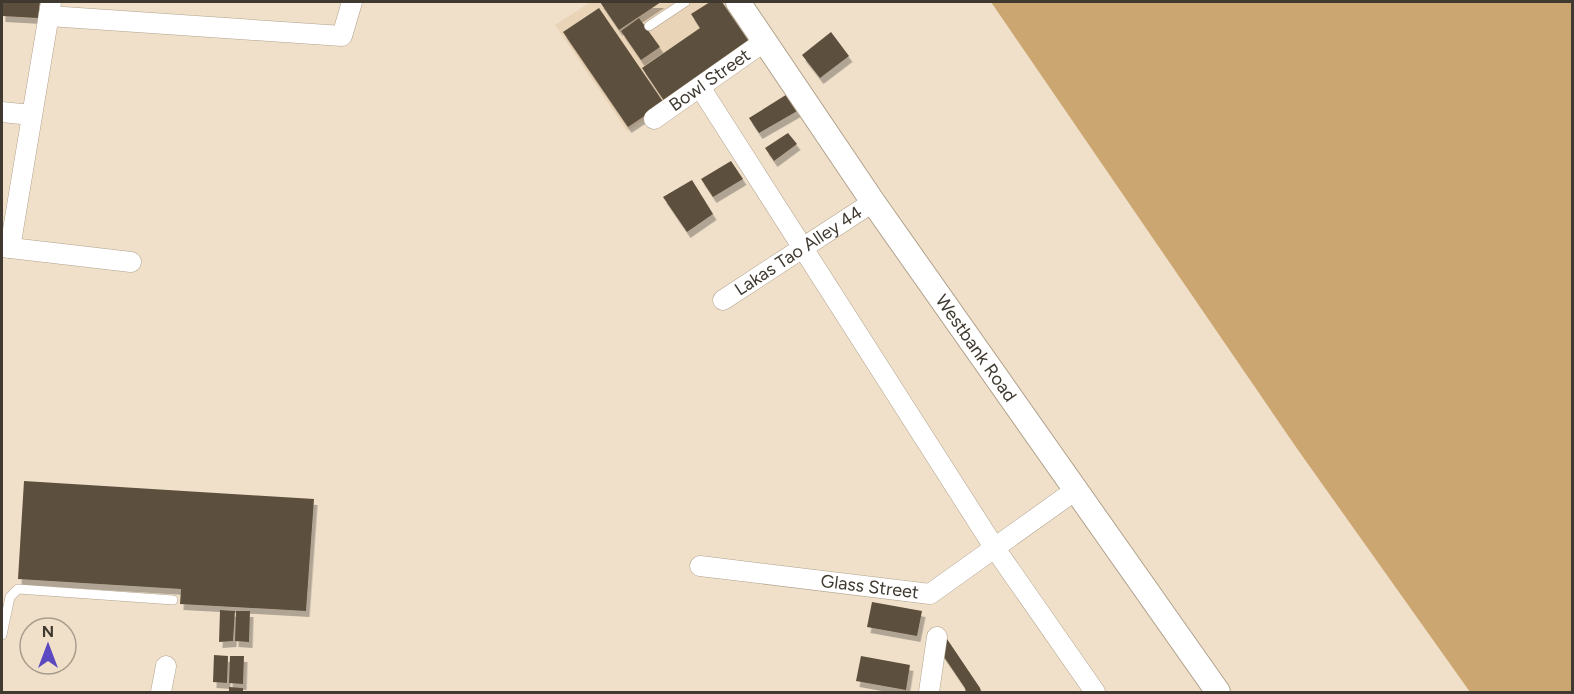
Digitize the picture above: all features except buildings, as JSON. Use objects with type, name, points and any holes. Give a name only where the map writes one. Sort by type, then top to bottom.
[{"type":"street","points":[[131,262],[6,248],[50,9],[342,36],[352,2]]},
{"type":"street","name":"Westbank Road","points":[[738,2],[873,202],[1077,489],[1218,693]]},
{"type":"street","name":"Bowl Street","points":[[654,119],[765,41]]},
{"type":"street","points":[[700,87],[994,547],[1095,693]]},
{"type":"street","points":[[2,112],[31,115]]},
{"type":"street","name":"Lakas Tao Alley 44","points":[[723,300],[873,202]]},
{"type":"street","name":"Glass Street","points":[[700,566],[930,594],[1077,489]]},
{"type":"street","points":[[929,693],[937,637]]},
{"type":"street","points":[[161,693],[166,666]]},
{"type":"lane","points":[[649,26],[685,2]]},
{"type":"lane","points":[[2,635],[10,597],[18,589],[173,600]]},
{"type":"shaded area","points":[[591,2],[724,2],[754,45],[627,131],[555,25]]},
{"type":"shaded area","points":[[991,2],[1572,2],[1572,692],[1470,692],[1298,450]]}]
